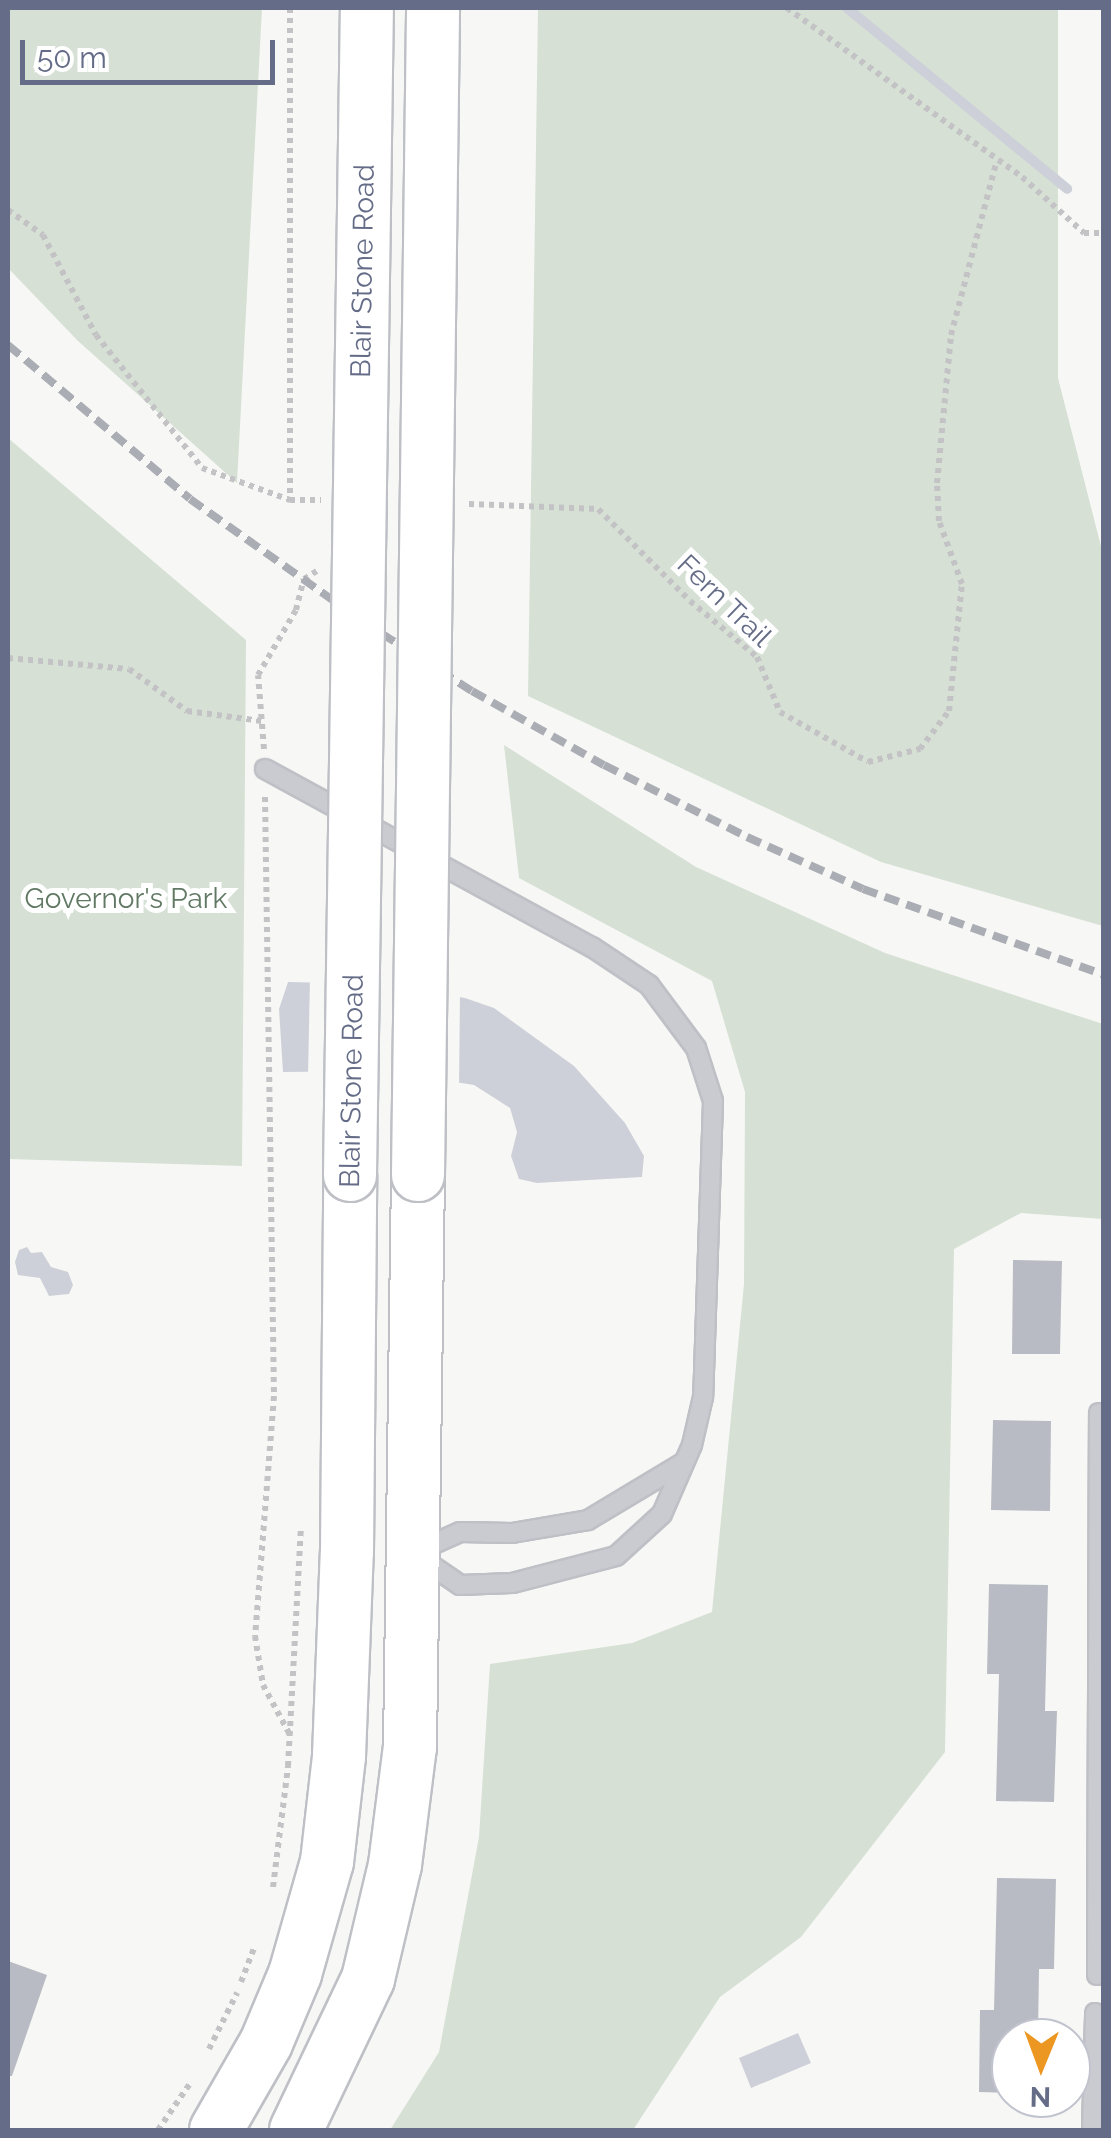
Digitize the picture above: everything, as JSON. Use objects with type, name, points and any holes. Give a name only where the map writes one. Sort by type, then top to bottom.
[{"type":"main road","name":"Blair Stone Road","points":[[216,2130],[266,2043],[295,1974],[327,1862],[339,1756],[347,1552],[367,8]]},
{"type":"main road","points":[[296,2130],[368,1980],[395,1865],[410,1747],[433,8]]},
{"type":"main road","points":[[347,1552],[414,1553]]},
{"type":"lane","points":[[265,770],[592,948],[649,984],[696,1048],[713,1101],[703,1397],[692,1444],[662,1514],[616,1556],[512,1583],[460,1584],[414,1553]]},
{"type":"lane","points":[[1098,1975],[1099,1413]]},
{"type":"lane","points":[[414,1553],[460,1532],[512,1533],[588,1520],[683,1462]]},
{"type":"lane","points":[[1092,2130],[1095,2012]]},
{"type":"path","points":[[290,8],[290,500]]},
{"type":"path","points":[[787,8],[996,162],[1022,177],[1084,233],[1104,233]]},
{"type":"path","name":"Fern Trail","points":[[466,504],[598,509],[690,601],[757,656],[780,712],[868,762],[920,749],[949,711],[962,584],[939,521],[936,484],[952,335],[996,162]]},
{"type":"path","points":[[8,210],[43,235],[96,335],[202,468],[290,500],[332,500]]},
{"type":"path","points":[[290,1735],[263,1685],[255,1636],[274,1396],[265,770],[258,675],[296,610],[304,579],[319,570]]},
{"type":"path","points":[[8,658],[129,669],[187,711],[262,721]]},
{"type":"path","points":[[268,1904],[290,1735],[301,1523]]},
{"type":"path","points":[[207,2054],[237,1992],[258,1934]]},
{"type":"path","points":[[158,2130],[199,2068]]},
{"type":"green space","points":[[8,8],[262,8],[237,483],[78,341],[8,268]]},
{"type":"green space","points":[[538,8],[1058,8],[1058,378],[1104,558],[1103,926],[881,862],[528,696]]},
{"type":"green space","name":"Governor's Park","points":[[8,438],[246,640],[242,1166],[8,1159]]},
{"type":"green space","points":[[504,745],[696,867],[885,953],[1103,1024],[1103,1219],[1021,1213],[954,1249],[945,1752],[801,1937],[720,1997],[633,2130],[390,2130],[439,2052],[479,1837],[490,1664],[632,1643],[712,1612],[744,1284],[745,1092],[712,981],[519,878]]},
{"type":"shaded area","points":[[288,982],[386,984],[465,998],[494,1008],[574,1066],[625,1123],[644,1156],[642,1177],[537,1183],[519,1179],[511,1156],[517,1132],[510,1108],[474,1085],[385,1071],[283,1072],[279,1009]]},
{"type":"shaded area","points":[[27,1247],[31,1253],[42,1252],[51,1267],[68,1272],[73,1285],[69,1294],[49,1296],[40,1278],[18,1275],[15,1262],[19,1250]]},
{"type":"shaded area","points":[[798,2033],[811,2063],[751,2088],[739,2058]]},
{"type":"pier","points":[[310,977],[386,979],[460,992],[459,1088],[385,1076],[308,1077]]},
{"type":"building","points":[[1013,1260],[1062,1261],[1060,1354],[1012,1354]]},
{"type":"building","points":[[993,1420],[1051,1421],[1050,1511],[991,1510]]},
{"type":"building","points":[[989,1584],[1048,1585],[1045,1711],[1057,1711],[1054,1802],[996,1801],[999,1674],[987,1674]]},
{"type":"building","points":[[997,1878],[1056,1879],[1054,1969],[1039,1969],[1038,2018],[991,2018],[991,2092],[979,2092],[980,2010],[994,2010]]},
{"type":"building","points":[[8,1961],[47,1975],[12,2076],[8,2076]]},
{"type":"waterway","points":[[847,8],[1067,189]]},
{"type":"railway","points":[[8,345],[190,499],[362,621],[472,691],[604,765],[747,837],[863,889],[1104,975]]}]
